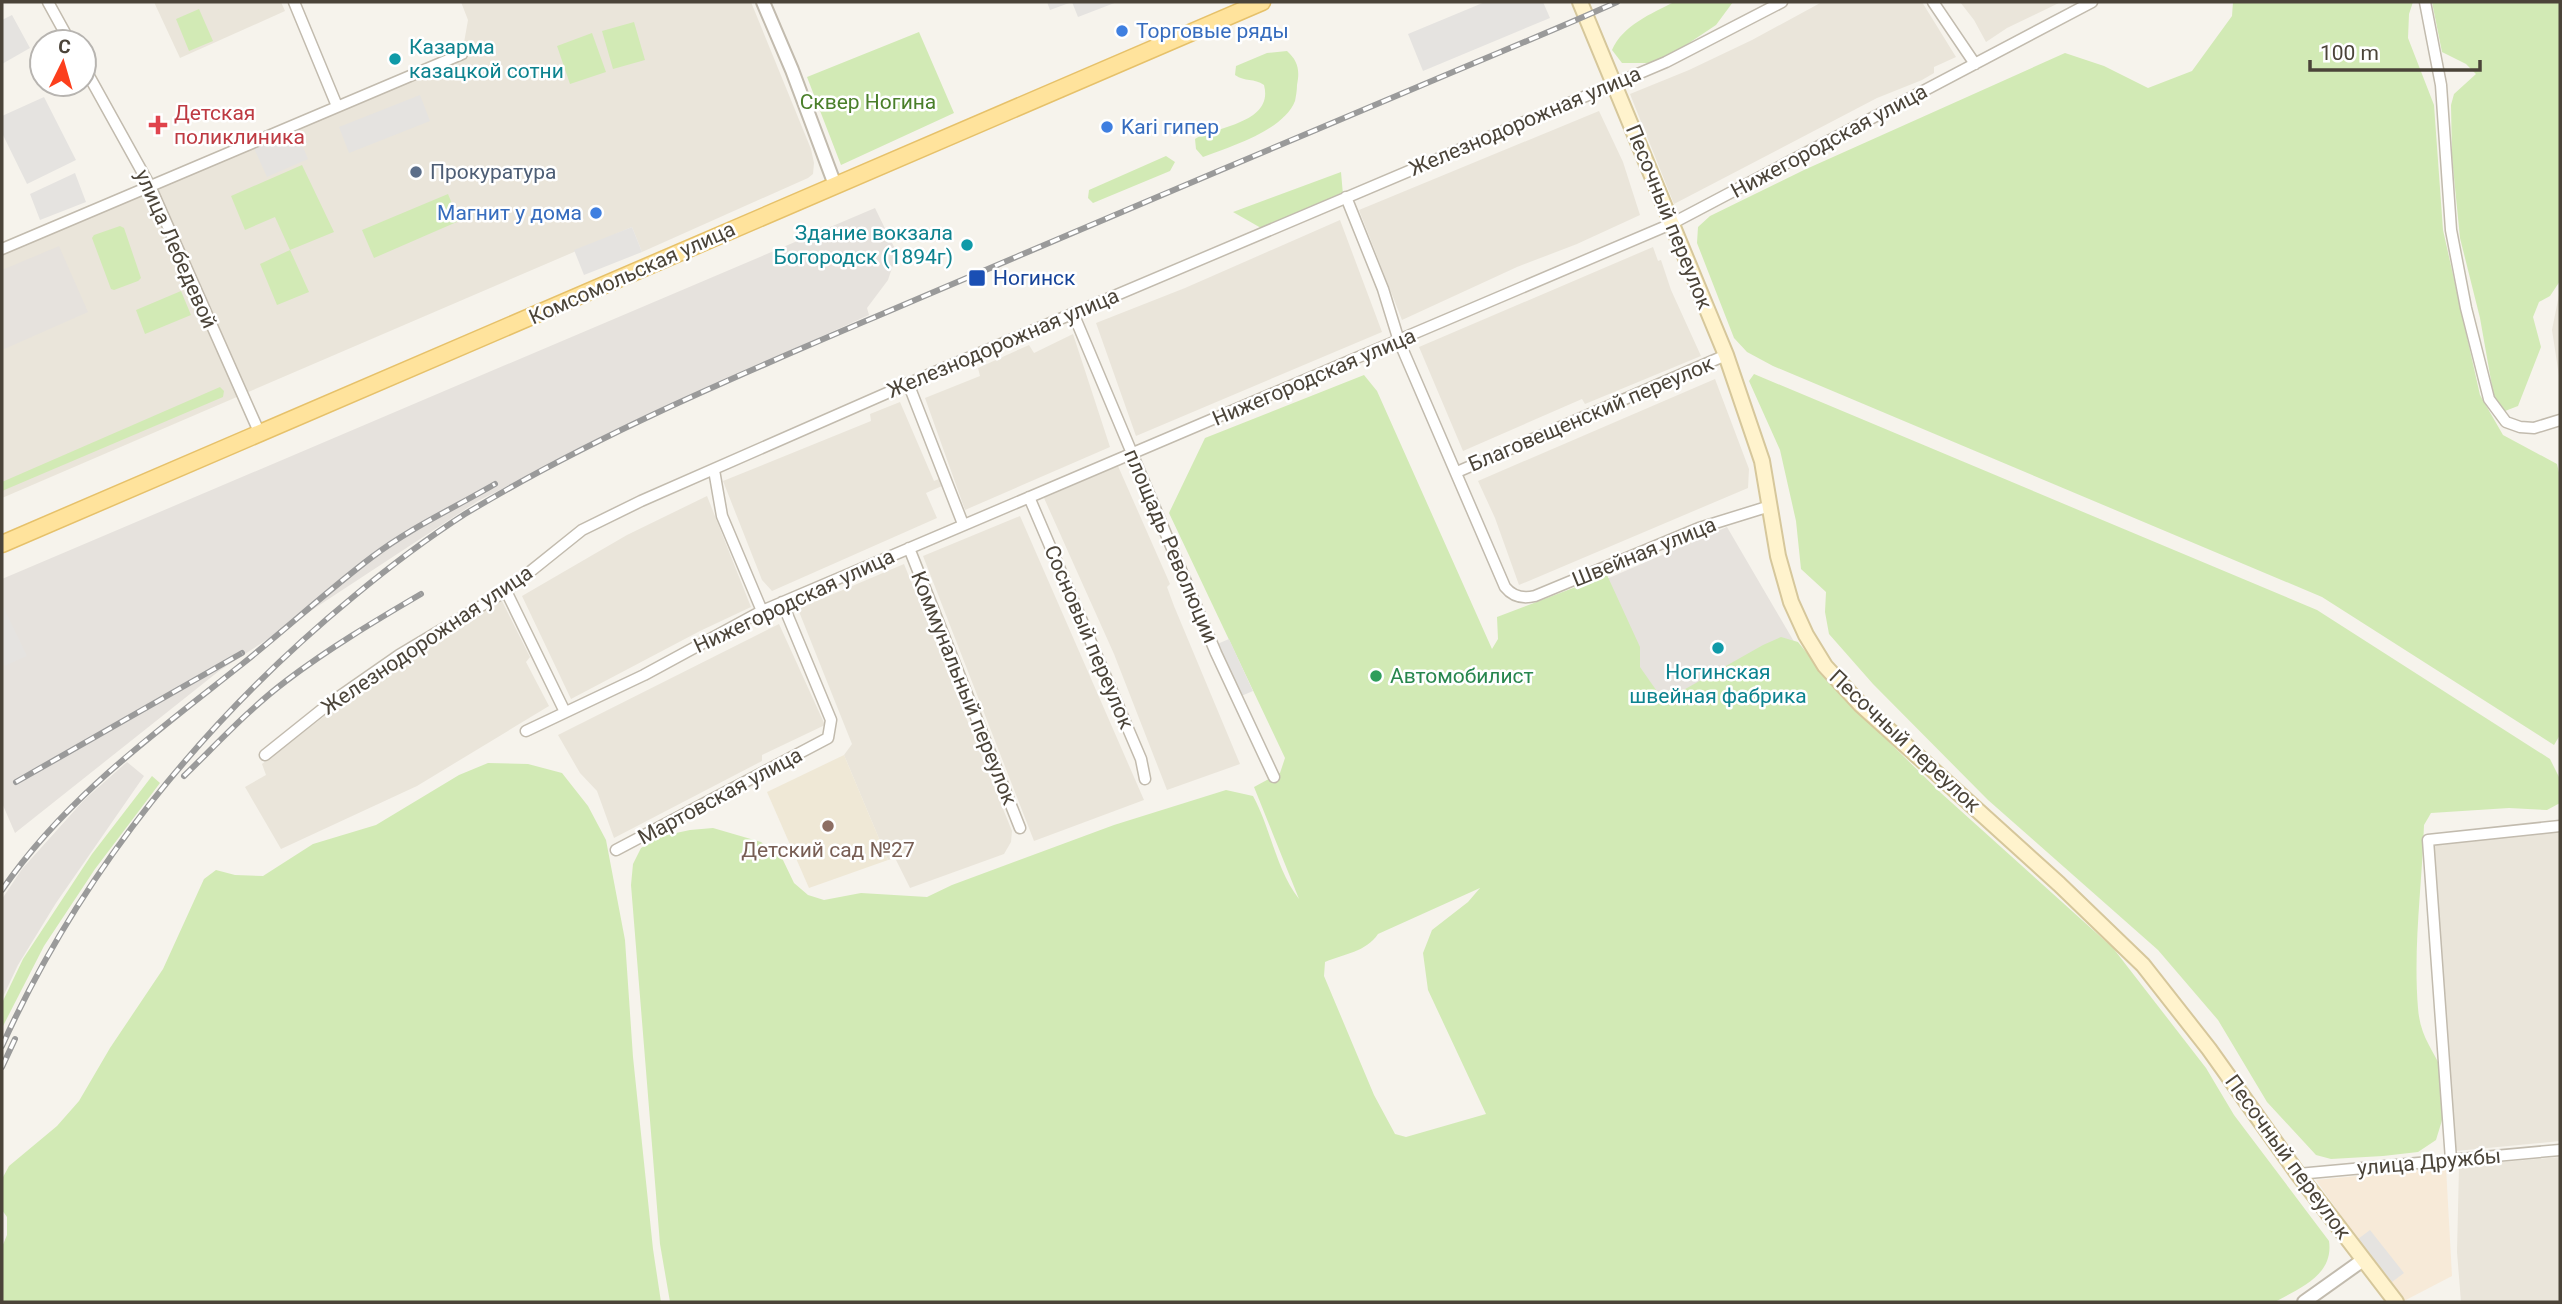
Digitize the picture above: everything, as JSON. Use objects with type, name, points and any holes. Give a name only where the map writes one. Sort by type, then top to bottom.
[{"type":"main road","name":"Комсомольская улица","points":[[2,544],[1262,2]]},
{"type":"main road","name":"Песочный переулок","points":[[1580,2],[1726,355],[1755,435],[1777,556],[1791,602],[1806,635],[1825,666],[1860,704],[2127,947],[2173,1001],[2298,1174],[2396,1302]]},
{"type":"street","points":[[48,2],[62,28]]},
{"type":"street","points":[[294,2],[337,106]]},
{"type":"street","points":[[763,2],[835,185]]},
{"type":"street","name":"Железнодорожная улица","points":[[265,755],[330,703],[399,655],[506,591],[582,530],[684,480],[714,470],[908,383],[1613,82],[1666,62],[1782,2]]},
{"type":"street","points":[[1933,2],[1975,64]]},
{"type":"street","name":"Нижегородская улица","points":[[526,731],[644,675],[762,611],[1671,224],[2092,2]]},
{"type":"street","points":[[2426,2],[2441,85],[2451,230],[2466,308],[2489,399],[2506,422],[2520,427],[2559,424]]},
{"type":"street","points":[[2,249],[462,54]]},
{"type":"street","name":"улица Лебедевой","points":[[98,92],[150,186],[260,434]]},
{"type":"street","points":[[1346,197],[1399,341],[1457,472]]},
{"type":"street","name":"площадь Революции","points":[[1073,313],[1216,653],[1274,777]]},
{"type":"street","name":"Благовещенский переулок","points":[[1457,472],[1726,355]]},
{"type":"street","points":[[908,383],[963,524]]},
{"type":"street","points":[[714,470],[722,516],[762,611]]},
{"type":"street","name":"Швейная улица","points":[[1457,472],[1505,587],[1517,597],[1535,596],[1699,528],[1770,506]]},
{"type":"street","name":"Сосновый переулок","points":[[1029,497],[1141,760],[1145,779]]},
{"type":"street","name":"Коммунальный переулок","points":[[909,548],[1020,828]]},
{"type":"street","points":[[506,591],[565,712]]},
{"type":"street","name":"Мартовская улица","points":[[616,850],[823,741],[830,733],[831,720],[782,603]]},
{"type":"street","points":[[2451,1160],[2428,839],[2560,826]]},
{"type":"street","name":"улица Дружбы","points":[[2298,1174],[2560,1150]]},
{"type":"street","points":[[2304,1302],[2364,1260]]},
{"type":"shaded area","points":[[154,2],[281,2],[285,11],[180,58]]},
{"type":"shaded area","points":[[461,2],[751,2],[811,149],[813,174],[642,252],[632,227],[2,498],[2,249],[462,54],[468,20]]},
{"type":"shaded area","points":[[1047,2],[1072,2],[1050,10]]},
{"type":"shaded area","points":[[1072,2],[1117,2],[1078,17]]},
{"type":"shaded area","points":[[1485,2],[1543,2],[1550,18],[1423,71],[1408,34]]},
{"type":"shaded area","points":[[1822,2],[1922,2],[1956,57],[1934,67],[1934,73],[1922,80],[1877,98],[1674,204],[1630,94],[1752,40]]},
{"type":"shaded area","points":[[1960,2],[2061,2],[2007,28],[1986,42]]},
{"type":"shaded area","points":[[12,15],[28,49],[2,64],[2,20]]},
{"type":"shaded area","points":[[420,95],[430,121],[349,153],[339,127]]},
{"type":"shaded area","points":[[45,98],[76,160],[27,184],[2,133],[2,116]]},
{"type":"shaded area","points":[[1599,111],[1623,162],[1640,215],[1402,320],[1359,210]]},
{"type":"shaded area","points":[[295,128],[308,159],[267,177],[253,146]]},
{"type":"shaded area","points":[[75,173],[86,202],[40,220],[30,194]]},
{"type":"shaded area","points":[[875,208],[897,253],[888,280],[867,308],[869,315],[654,412],[478,501],[219,671],[15,833],[2,803],[2,579]]},
{"type":"shaded area","points":[[1340,220],[1382,332],[1136,436],[1096,323],[1185,288]]},
{"type":"shaded area","points":[[632,227],[642,252],[584,275],[574,250]]},
{"type":"shaded area","points":[[59,246],[88,312],[2,350],[2,270]]},
{"type":"shaded area","points":[[1653,247],[1701,356],[1585,404],[1582,399],[1463,451],[1419,347]]},
{"type":"shaded area","points":[[2560,290],[2560,382],[2552,330]]},
{"type":"shaded area","points":[[1073,334],[1110,447],[965,510],[925,398],[980,376],[978,368],[1029,345],[1034,353]]},
{"type":"shaded area","points":[[1715,379],[1749,469],[1748,488],[1519,585],[1495,518],[1478,481]]},
{"type":"shaded area","points":[[900,402],[934,481],[939,479],[942,486],[926,493],[937,518],[772,591],[762,580],[723,481],[871,421],[870,414]]},
{"type":"shaded area","points":[[1118,466],[1170,584],[1167,587],[1174,606],[1240,764],[1167,790],[1114,654],[1044,498]]},
{"type":"shaded area","points":[[707,496],[751,607],[571,699],[522,596],[627,535]]},
{"type":"shaded area","points":[[1020,516],[1144,800],[1034,841],[923,556]]},
{"type":"shaded area","points":[[1727,527],[1796,645],[1658,713],[1595,584]]},
{"type":"shaded area","points":[[904,564],[1012,831],[1011,842],[1004,854],[910,888],[895,858],[888,860],[844,755],[852,744],[798,609]]},
{"type":"shaded area","points":[[502,601],[530,657],[526,662],[549,706],[417,786],[281,849],[245,787],[266,775],[262,764],[339,705],[407,658]]},
{"type":"shaded area","points":[[2,604],[27,656],[4,666],[2,660]]},
{"type":"shaded area","points":[[779,624],[825,725],[762,755],[762,761],[614,838],[597,791],[580,773],[558,735]]},
{"type":"shaded area","points":[[1229,639],[1253,691],[1239,697],[1215,645]]},
{"type":"shaded area","name":"Детский сад №27","points":[[844,755],[888,860],[809,888],[767,792]]},
{"type":"shaded area","points":[[127,762],[144,776],[56,903],[18,965],[2,999],[2,899],[22,869],[84,800]]},
{"type":"shaded area","points":[[2560,826],[2560,1141],[2456,1151],[2428,840]]},
{"type":"shaded area","points":[[2560,1157],[2560,1302],[2461,1302],[2457,1252],[2459,1166]]},
{"type":"shaded area","points":[[2446,1167],[2452,1276],[2402,1302],[2316,1180]]},
{"type":"shaded area","points":[[2370,1230],[2404,1273],[2392,1282],[2358,1239]]},
{"type":"green space","points":[[1674,2],[1733,2],[1716,25],[1680,49],[1652,63],[1622,63],[1612,50],[1617,41],[1638,21]]},
{"type":"green space","points":[[2233,2],[2413,2],[2409,14],[2408,38],[2434,105],[2443,230],[2480,395],[2503,435],[2557,464],[2560,477],[2560,735],[2554,745],[2322,597],[1773,366],[1747,352],[1734,338],[1697,243],[1698,227],[1710,216],[1804,170],[2065,53],[2104,66],[2148,88],[2192,71],[2232,16]]},
{"type":"green space","points":[[2432,2],[2560,2],[2560,281],[2550,296],[2539,302],[2533,317],[2541,347],[2518,406],[2505,411],[2495,403],[2480,318],[2460,238],[2452,157],[2451,105],[2454,94],[2476,74],[2466,64],[2442,52]]},
{"type":"green space","points":[[199,9],[213,41],[189,51],[176,19]]},
{"type":"green space","points":[[634,22],[645,60],[613,69],[602,31]]},
{"type":"green space","name":"Сквер Ногина","points":[[919,32],[954,113],[841,165],[807,77]]},
{"type":"green space","points":[[592,33],[606,72],[570,84],[557,46]]},
{"type":"green space","points":[[1287,51],[1296,62],[1298,75],[1295,101],[1289,112],[1280,121],[1255,136],[1203,157],[1196,149],[1195,139],[1253,115],[1261,108],[1265,98],[1264,85],[1235,75],[1236,66],[1267,53]]},
{"type":"green space","points":[[1166,156],[1175,162],[1170,171],[1093,203],[1088,198],[1089,190]]},
{"type":"green space","points":[[302,165],[334,232],[290,250],[275,217],[245,230],[231,196]]},
{"type":"green space","points":[[1341,172],[1343,195],[1261,228],[1233,212]]},
{"type":"green space","points":[[448,194],[459,221],[374,258],[362,230]]},
{"type":"green space","points":[[120,226],[124,228],[141,278],[114,290],[111,289],[92,238]]},
{"type":"green space","points":[[290,250],[309,292],[277,305],[260,264]]},
{"type":"green space","points":[[181,291],[191,315],[145,334],[136,310]]},
{"type":"green space","points":[[1754,374],[2317,610],[2550,759],[2560,779],[2560,803],[2547,810],[2509,808],[2431,813],[2424,825],[2417,985],[2421,1026],[2446,1080],[2445,1106],[2436,1140],[2418,1152],[2331,1159],[2316,1155],[2267,1102],[2218,1020],[2158,950],[1988,800],[1873,684],[1829,634],[1825,612],[1826,592],[1801,569],[1796,521],[1780,450],[1749,381]]},
{"type":"green space","points":[[1364,375],[1377,391],[1492,649],[1498,639],[1497,617],[1607,575],[1640,647],[1640,667],[1661,697],[1680,692],[1781,637],[1798,642],[1840,694],[1941,793],[2113,948],[2206,1068],[2234,1115],[2329,1241],[2329,1253],[2321,1272],[2304,1286],[2275,1302],[670,1302],[660,1244],[631,885],[633,864],[641,848],[662,836],[713,828],[761,842],[782,858],[794,883],[808,895],[824,900],[861,893],[927,897],[952,885],[1114,825],[1226,790],[1253,796],[1279,862],[1299,899],[1254,787],[1280,773],[1285,758],[1169,513],[1205,438]],"holes":[[[1480,888],[1468,902],[1432,930],[1423,953],[1428,990],[1486,1114],[1406,1137],[1395,1134],[1374,1095],[1324,976],[1325,962],[1361,949],[1378,934]]]},
{"type":"green space","points":[[220,387],[224,391],[223,397],[2,491],[2,482]]},
{"type":"green space","points":[[488,763],[528,764],[562,773],[588,806],[606,840],[625,940],[633,1057],[661,1302],[2,1302],[2,1247],[7,1235],[7,1217],[2,1210],[2,1179],[9,1166],[57,1126],[79,1101],[110,1048],[163,969],[204,879],[216,870],[235,875],[263,876],[313,844],[376,825],[459,775]]},
{"type":"green space","points":[[152,776],[160,783],[95,869],[44,946],[2,1028],[2,1003],[23,959],[92,854]]},
{"type":"railway","points":[[2,1046],[34,981],[109,859],[152,801],[198,746],[299,644],[353,597],[422,543],[465,514],[576,453],[748,372],[1617,2]]},
{"type":"railway","points":[[2,890],[54,826],[144,742],[372,557],[417,527],[495,484]]},
{"type":"railway","points":[[184,776],[246,715],[286,681],[369,625],[421,594]]},
{"type":"railway","points":[[16,782],[242,653]]},
{"type":"railway","points":[[2,1067],[15,1039]]},
{"type":"place","name":"Торговые ряды","points":[[1122,31]]},
{"type":"place","name":"Казарма казацкой сотни","points":[[395,59]]},
{"type":"place","name":"Детская поликлиника","points":[[158,125]]},
{"type":"place","name":"Kari гипер","points":[[1107,127]]},
{"type":"place","name":"Прокуратура","points":[[416,172]]},
{"type":"place","name":"Магнит у дома","points":[[596,213]]},
{"type":"place","name":"Здание вокзала Богородск (1894г)","points":[[967,245]]},
{"type":"place","name":"Ногинск","points":[[977,278]]},
{"type":"place","name":"Ногинская швейная фабрика","points":[[1718,648]]},
{"type":"place","name":"Автомобилист","points":[[1376,676]]},
{"type":"place","name":"Детский сад №27","points":[[828,826]]}]
